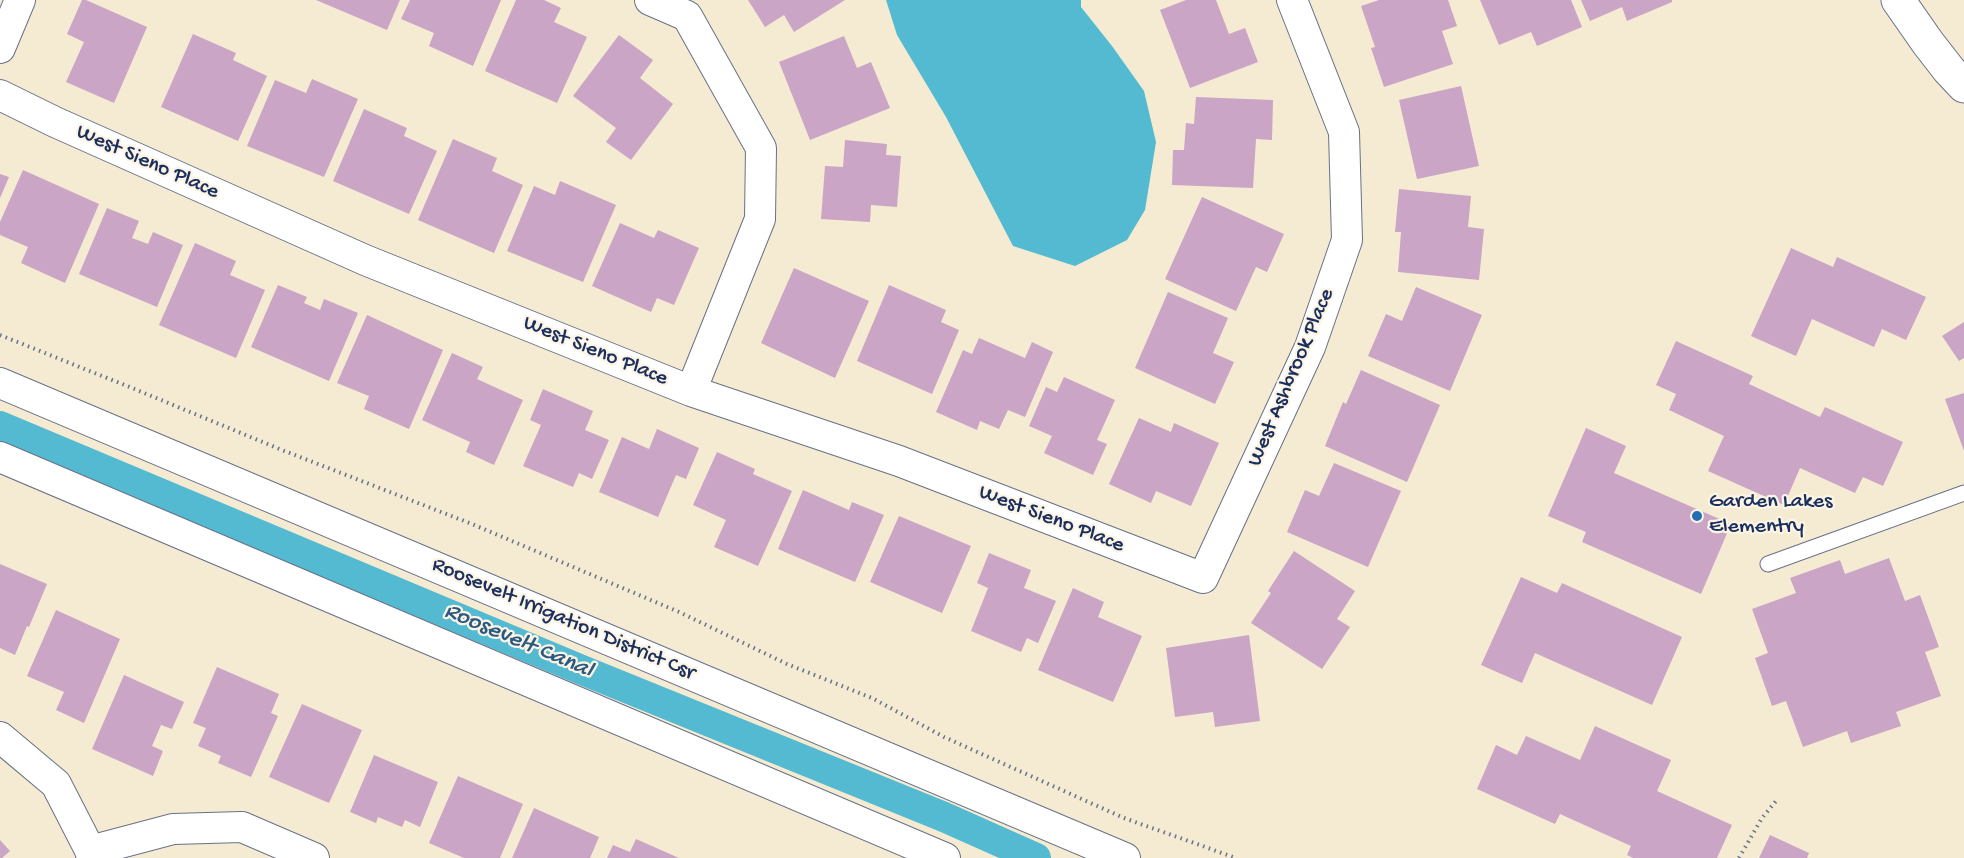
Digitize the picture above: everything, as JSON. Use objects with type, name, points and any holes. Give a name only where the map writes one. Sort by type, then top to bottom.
[{"type":"street","points":[[0,48],[20,0]]},
{"type":"street","points":[[650,0],[687,16],[761,148],[760,219],[691,391]]},
{"type":"street","name":"West Ashbrook Place","points":[[1203,578],[1310,347],[1347,240],[1344,132],[1292,0]]},
{"type":"street","points":[[1898,0],[1935,52],[1964,86]]},
{"type":"street","name":"West Sieno Place","points":[[0,95],[55,122],[365,260],[691,391],[899,461],[1203,578]]},
{"type":"street","name":"Roosevelt Irrigation District Csr","points":[[0,383],[1125,858]]},
{"type":"street","points":[[0,457],[945,858]]},
{"type":"street","points":[[0,737],[56,783],[92,854],[173,829],[242,827],[314,858]]},
{"type":"lane","points":[[1768,564],[1964,493]]},
{"type":"path","points":[[0,336],[472,524],[678,612],[787,664],[872,698],[944,737],[1124,818],[1236,858]]},
{"type":"path","points":[[1739,858],[1762,818],[1776,801]]},
{"type":"water","points":[[886,0],[1081,0],[1081,7],[1144,91],[1156,142],[1145,210],[1127,240],[1075,266],[1013,246],[946,117],[897,35]]},
{"type":"building","points":[[82,0],[147,27],[114,103],[66,82],[84,42],[67,34]]},
{"type":"building","points":[[316,0],[400,0],[387,30]]},
{"type":"building","points":[[410,0],[501,0],[473,66],[429,46],[434,33],[401,19]]},
{"type":"building","points":[[516,0],[544,0],[561,8],[554,22],[587,37],[557,103],[485,71]]},
{"type":"building","points":[[748,0],[845,0],[794,32],[784,15],[765,27]]},
{"type":"building","points":[[1186,0],[1216,0],[1229,34],[1245,28],[1258,62],[1190,88],[1160,10]]},
{"type":"building","points":[[1379,0],[1448,0],[1457,26],[1442,31],[1453,64],[1384,87],[1371,48],[1375,47],[1361,6]]},
{"type":"building","points":[[1480,0],[1571,0],[1582,27],[1537,46],[1531,32],[1499,45]]},
{"type":"building","points":[[1581,0],[1672,0],[1672,2],[1627,21],[1622,7],[1590,21]]},
{"type":"building","points":[[193,34],[236,53],[233,60],[267,76],[238,141],[161,107]]},
{"type":"building","points":[[619,35],[653,60],[640,78],[673,104],[631,160],[606,142],[616,128],[573,96]]},
{"type":"building","points":[[844,36],[857,68],[871,62],[890,108],[810,140],[779,62]]},
{"type":"building","points":[[312,79],[358,99],[324,177],[247,146],[275,80],[306,93]]},
{"type":"building","points":[[1461,86],[1479,166],[1417,179],[1399,100]]},
{"type":"building","points":[[1196,97],[1273,100],[1272,140],[1256,139],[1253,188],[1172,185],[1173,150],[1184,150],[1186,123],[1194,124]]},
{"type":"building","points":[[364,109],[407,128],[404,136],[437,151],[409,214],[333,181]]},
{"type":"building","points":[[453,139],[497,158],[492,171],[523,185],[494,253],[418,220]]},
{"type":"building","points":[[845,140],[887,144],[886,155],[901,156],[897,207],[871,205],[870,222],[821,219],[825,166],[843,167]]},
{"type":"building","points":[[23,170],[99,204],[65,283],[21,263],[28,247],[0,235],[0,222]]},
{"type":"building","points":[[0,174],[9,177],[0,198]]},
{"type":"building","points":[[560,181],[616,205],[583,282],[507,251],[534,186],[555,195]]},
{"type":"building","points":[[1399,189],[1471,196],[1468,227],[1484,229],[1479,280],[1398,272],[1401,232],[1395,232]]},
{"type":"building","points":[[1202,197],[1284,234],[1267,272],[1256,267],[1236,311],[1165,279]]},
{"type":"building","points":[[107,208],[139,221],[132,238],[148,244],[153,232],[183,245],[157,307],[79,274]]},
{"type":"building","points":[[620,223],[654,238],[658,230],[699,248],[674,305],[657,298],[651,312],[592,286]]},
{"type":"building","points":[[195,243],[236,261],[230,275],[265,290],[236,358],[159,325]]},
{"type":"building","points":[[1791,248],[1833,267],[1837,257],[1926,297],[1906,340],[1882,329],[1874,347],[1812,319],[1796,356],[1751,336]]},
{"type":"building","points":[[794,268],[869,301],[835,378],[761,343]]},
{"type":"building","points":[[278,285],[307,297],[304,303],[320,310],[324,299],[358,313],[329,381],[251,347]]},
{"type":"building","points":[[889,285],[946,310],[941,322],[959,330],[932,394],[857,361]]},
{"type":"building","points":[[1416,287],[1482,315],[1450,391],[1368,356],[1386,314],[1402,321]]},
{"type":"building","points":[[1168,292],[1228,318],[1213,353],[1234,362],[1215,404],[1135,368]]},
{"type":"building","points":[[367,315],[443,350],[409,429],[364,409],[369,396],[337,383]]},
{"type":"building","points":[[1964,322],[1964,358],[1959,361],[1942,336]]},
{"type":"building","points":[[979,338],[1025,358],[1032,342],[1053,352],[1025,417],[1008,410],[999,429],[980,421],[977,430],[936,412],[963,350],[972,354]]},
{"type":"building","points":[[1676,341],[1753,376],[1749,384],[1820,417],[1825,407],[1903,442],[1883,486],[1863,477],[1855,493],[1800,468],[1784,505],[1708,471],[1724,436],[1669,410],[1676,394],[1656,385]]},
{"type":"building","points":[[452,353],[483,367],[477,379],[523,400],[494,465],[466,452],[470,442],[422,420]]},
{"type":"building","points":[[1361,370],[1440,405],[1407,482],[1325,446],[1343,402],[1346,404]]},
{"type":"building","points":[[1064,377],[1115,400],[1097,440],[1107,444],[1093,475],[1044,453],[1052,436],[1029,426],[1046,387],[1057,392]]},
{"type":"building","points":[[543,389],[593,411],[585,430],[609,440],[592,479],[579,473],[573,487],[523,466],[541,425],[530,420]]},
{"type":"building","points":[[1964,393],[1964,451],[1945,399]]},
{"type":"building","points":[[1139,418],[1171,432],[1174,423],[1219,443],[1191,506],[1156,491],[1151,503],[1109,484]]},
{"type":"building","points":[[1586,428],[1626,446],[1614,473],[1731,524],[1701,594],[1582,542],[1586,532],[1548,516]]},
{"type":"building","points":[[657,429],[699,448],[686,479],[676,475],[658,517],[599,492],[622,437],[649,449]]},
{"type":"building","points":[[717,452],[755,469],[753,474],[792,491],[758,566],[714,547],[726,520],[693,505]]},
{"type":"building","points":[[1334,463],[1401,491],[1368,567],[1287,532],[1305,490],[1319,496]]},
{"type":"building","points":[[803,490],[849,510],[852,502],[884,515],[855,582],[778,549]]},
{"type":"building","points":[[899,516],[971,546],[942,613],[870,582]]},
{"type":"building","points":[[1294,551],[1355,591],[1337,619],[1350,627],[1322,669],[1251,623],[1271,593],[1268,591]]},
{"type":"building","points":[[989,553],[1031,570],[1024,588],[1056,601],[1038,643],[1027,638],[1021,652],[971,631],[988,588],[977,583]]},
{"type":"building","points":[[1889,558],[1905,601],[1920,595],[1939,647],[1925,652],[1941,696],[1896,712],[1901,726],[1851,743],[1847,731],[1803,747],[1786,701],[1772,706],[1755,658],[1768,653],[1752,609],[1796,593],[1790,578],[1840,560],[1845,574]]},
{"type":"building","points":[[0,564],[47,584],[15,655],[0,648]]},
{"type":"building","points":[[1521,577],[1557,593],[1562,583],[1682,637],[1652,705],[1535,653],[1522,683],[1481,665]]},
{"type":"building","points":[[1073,588],[1104,602],[1098,617],[1142,636],[1113,702],[1038,670]]},
{"type":"building","points":[[56,610],[120,639],[84,723],[56,710],[64,692],[27,676]]},
{"type":"building","points":[[1249,635],[1260,721],[1215,727],[1213,712],[1175,717],[1166,648]]},
{"type":"building","points":[[217,667],[279,694],[271,713],[278,716],[251,777],[218,763],[221,756],[198,746],[206,728],[193,723]]},
{"type":"building","points":[[124,675],[184,702],[172,729],[161,725],[152,746],[163,751],[153,776],[92,749]]},
{"type":"building","points":[[302,704],[362,730],[329,803],[269,777]]},
{"type":"building","points":[[1595,726],[1671,760],[1657,791],[1732,825],[1717,858],[1633,858],[1627,855],[1631,846],[1560,814],[1555,824],[1477,789],[1496,745],[1517,755],[1526,736],[1580,760]]},
{"type":"building","points":[[374,755],[438,782],[420,827],[405,820],[402,827],[378,817],[376,823],[350,812]]},
{"type":"building","points":[[458,776],[523,804],[500,858],[464,858],[429,843]]},
{"type":"building","points":[[534,808],[599,837],[590,858],[512,858]]},
{"type":"building","points":[[1770,835],[1809,853],[1807,858],[1759,858]]},
{"type":"building","points":[[636,839],[679,858],[607,858],[613,845],[630,852]]},
{"type":"building","points":[[0,840],[10,851],[2,858],[0,858]]},
{"type":"waterway","name":"Roosevelt Canal","points":[[0,426],[582,670],[944,817],[1036,858]]},
{"type":"place","name":"Garden Lakes Elementry","points":[[1697,516]]}]
